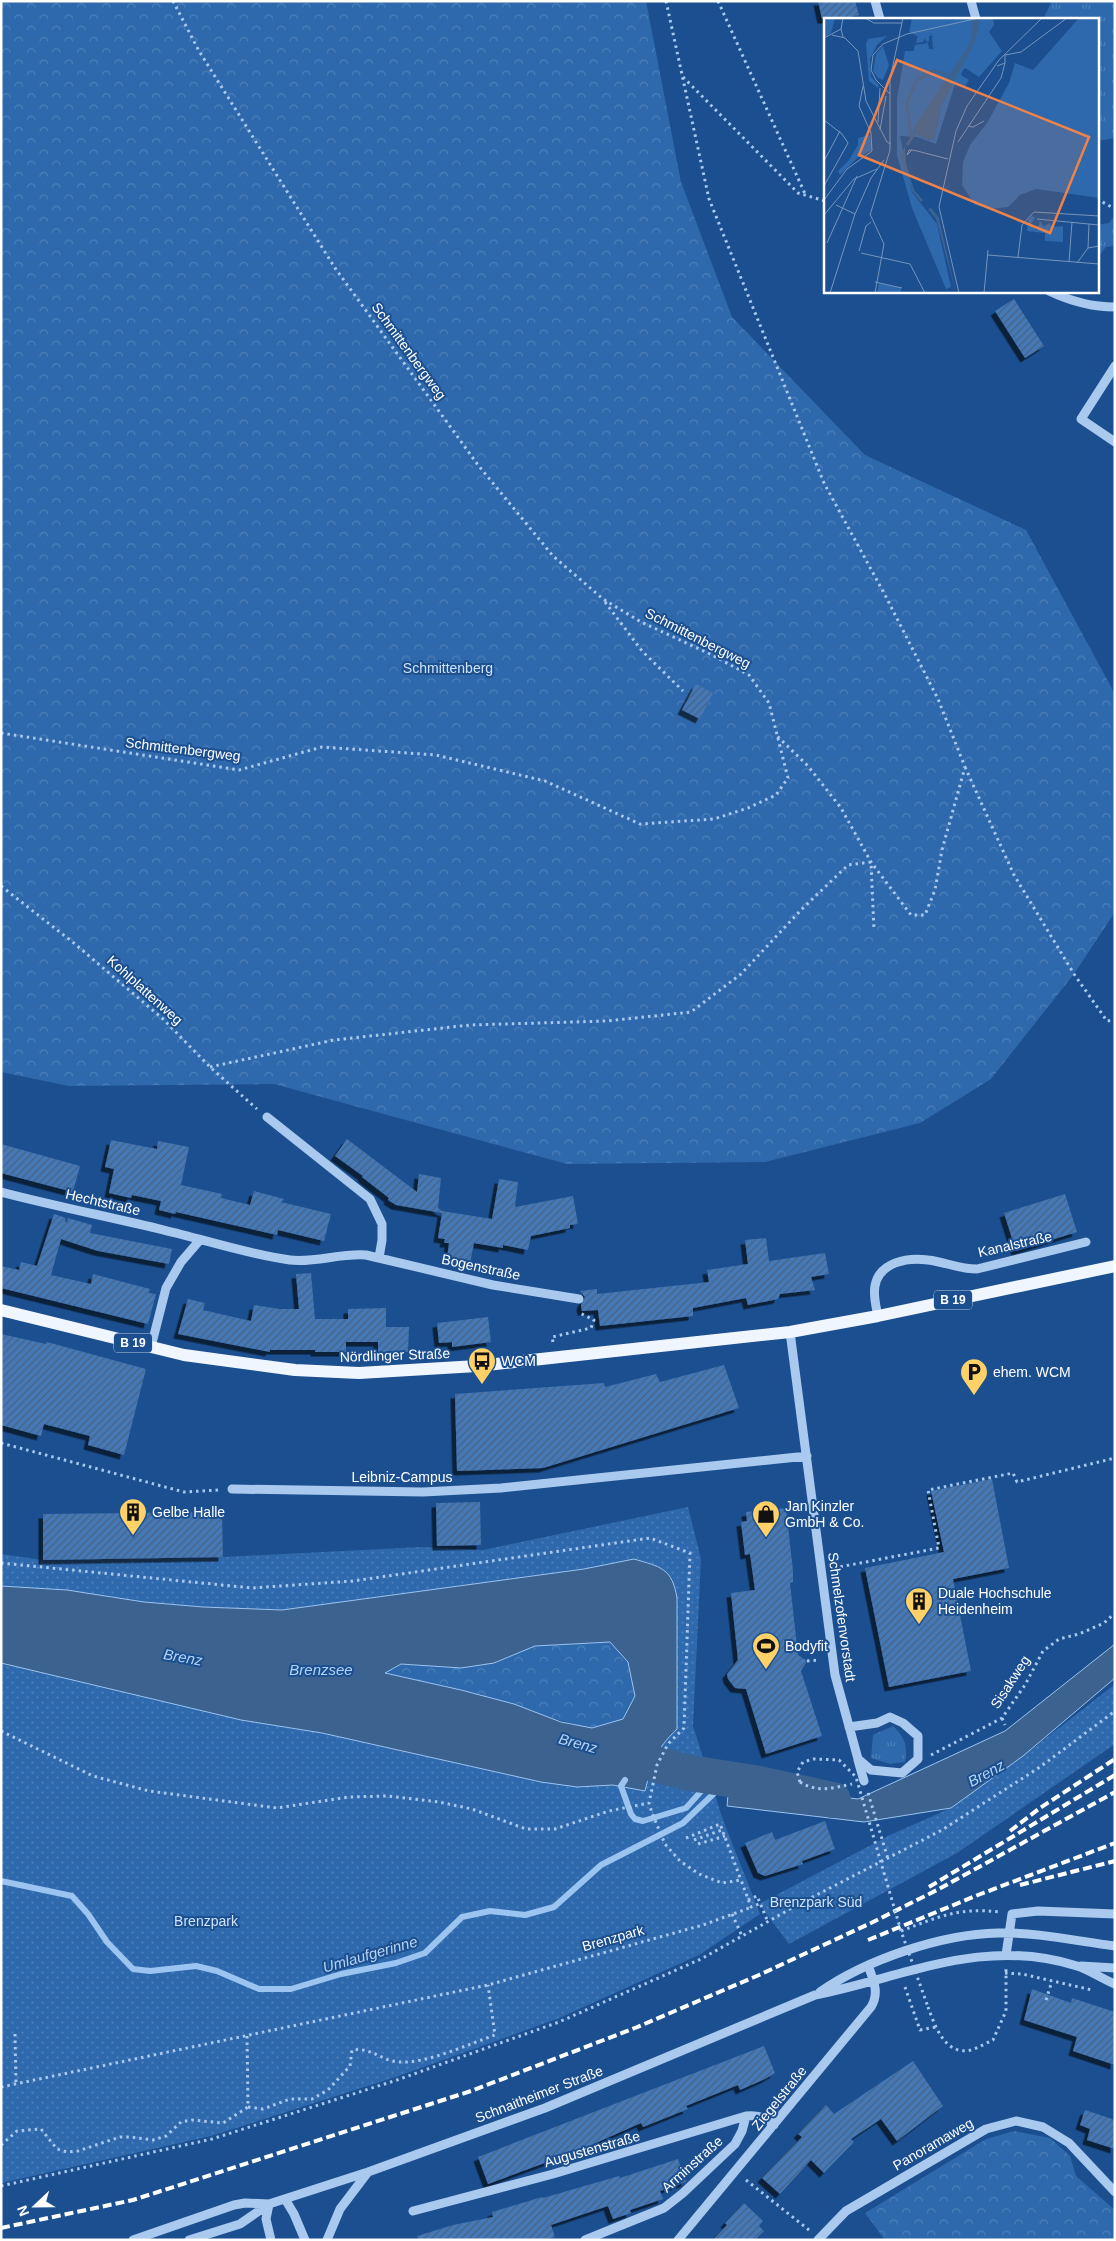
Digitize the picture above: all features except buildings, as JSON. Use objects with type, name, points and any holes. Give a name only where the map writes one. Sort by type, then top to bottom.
[{"type":"main road","name":"B 19","points":[[790,1332],[878,1316],[1115,1266]]},
{"type":"main road","name":"Nördlinger Straße","points":[[1,1310],[184,1355],[295,1370],[359,1373],[477,1366],[790,1332]]},
{"type":"street","points":[[875,1],[880,18]]},
{"type":"street","points":[[971,1],[976,18]]},
{"type":"street","points":[[1052,292],[1101,307],[1115,307]]},
{"type":"street","points":[[1115,366],[1080,419],[1115,442]]},
{"type":"street","points":[[267,1117],[370,1199],[382,1224],[379,1258]]},
{"type":"street","name":"Hechtstraße","points":[[1,1192],[167,1231],[199,1241]]},
{"type":"street","points":[[152,1347],[166,1288],[181,1262],[199,1241]]},
{"type":"street","name":"Bogenstraße","points":[[199,1241],[292,1260],[310,1260],[356,1254],[501,1286],[579,1299]]},
{"type":"street","name":"Kanalstraße","points":[[878,1316],[875,1285],[880,1273],[887,1266],[916,1259],[929,1260],[963,1269],[977,1269],[1086,1242]]},
{"type":"street","name":"Schmelzofenvorstadt","points":[[790,1332],[835,1675],[864,1782]]},
{"type":"street","name":"Leibniz-Campus","points":[[232,1489],[423,1492],[501,1488],[807,1456]]},
{"type":"street","points":[[849,1727],[877,1723],[890,1717],[903,1723],[918,1736],[918,1759],[902,1773],[871,1770],[858,1759]]},
{"type":"street","points":[[1006,1955],[1012,1914],[1038,1911],[1115,1914]]},
{"type":"street","name":"Schnaitheimer Straße","points":[[815,1996],[836,1981],[868,1965],[934,1943],[986,1934],[1010,1933],[1115,1946]]},
{"type":"street","name":"Schnaitheimer Straße","points":[[189,2240],[249,2220],[269,2204],[368,2172],[545,2108],[815,1996],[974,1956],[1006,1955],[1049,1960],[1078,1966],[1115,1984]]},
{"type":"street","name":"Ziegelstraße","points":[[678,2240],[871,2008],[876,1999],[876,1991],[868,1965]]},
{"type":"street","points":[[1078,1966],[1115,1968]]},
{"type":"street","name":"Augustenstraße","points":[[413,2211],[563,2172],[746,2116],[756,2115],[766,2118],[774,2126]]},
{"type":"street","name":"Arminstraße","points":[[585,2240],[664,2208],[683,2193],[734,2144],[742,2131],[746,2116]]},
{"type":"street","name":"Panoramaweg","points":[[818,2240],[846,2211],[986,2129],[1016,2121],[1043,2126],[1069,2142],[1115,2192]]},
{"type":"street","points":[[327,2240],[340,2209],[368,2172]]},
{"type":"street","points":[[284,2199],[294,2214],[305,2240]]},
{"type":"street","name":"Schnaitheimer Straße","points":[[133,2240],[234,2205],[245,2203],[269,2204]]},
{"type":"street","points":[[269,2204],[266,2219],[270,2240]]},
{"type":"path","name":"Schmittenbergweg","points":[[1,733],[239,770],[322,747],[436,754],[545,781],[640,824],[714,819],[748,808],[776,795],[788,778],[769,703],[749,675],[710,654],[641,622],[603,599],[553,556],[478,465],[335,268],[199,51],[173,1]]},
{"type":"path","points":[[666,1],[709,199],[824,483],[938,699],[965,766],[1019,883],[1074,974],[1108,1021],[1115,1020]]},
{"type":"path","points":[[718,1],[806,196]]},
{"type":"path","points":[[683,77],[798,194],[824,200]]},
{"type":"path","points":[[1098,200],[1115,209]]},
{"type":"path","points":[[603,599],[642,652],[683,691]]},
{"type":"path","points":[[777,735],[808,766],[841,808],[871,862],[911,915],[925,915],[935,890],[942,850],[965,766]]},
{"type":"path","points":[[871,862],[874,930]]},
{"type":"path","points":[[210,1067],[334,1040],[470,1025],[607,1020],[692,1012],[741,974],[848,865],[871,862]]},
{"type":"path","name":"Kohlplattenweg","points":[[1,886],[75,944],[163,1019],[210,1067],[267,1117]]},
{"type":"path","points":[[552,1337],[591,1328],[594,1320],[576,1311]]},
{"type":"path","points":[[1,1443],[184,1492],[232,1489]]},
{"type":"path","points":[[940,1553],[928,1490],[1013,1473],[1016,1482],[1115,1458]]},
{"type":"path","points":[[1,1563],[252,1588],[353,1581],[650,1538],[690,1553],[684,1728],[668,1744],[660,1758],[649,1803],[664,1844],[680,1861],[699,1874],[722,1883],[741,1880]]},
{"type":"path","points":[[821,1570],[939,1548]]},
{"type":"path","name":"Sisakweg","points":[[918,1759],[940,1752],[1002,1718],[1025,1685],[1044,1651],[1059,1639],[1079,1634],[1104,1622],[1115,1613]]},
{"type":"path","points":[[1,2186],[212,2139],[397,2080],[559,2022],[701,1960],[742,1936],[942,1830],[1040,1767],[1115,1712]]},
{"type":"path","points":[[1002,1718],[1005,1725]]},
{"type":"path","points":[[1,1731],[93,1776],[149,1791],[277,1808],[349,1796],[387,1796],[439,1802],[472,1809],[526,1829],[555,1829],[623,1808],[649,1803]]},
{"type":"path","points":[[838,1787],[819,1790],[800,1782],[798,1772],[803,1762],[814,1759],[840,1760],[856,1777],[901,1931],[936,2027],[945,2043],[958,2049],[970,2050],[993,2040],[1006,2011],[1006,1955]]},
{"type":"path","points":[[868,1794],[888,1860]]},
{"type":"path","points":[[686,1838],[720,1824],[751,1907],[760,1904]]},
{"type":"path","points":[[694,1840],[722,1830]]},
{"type":"path","points":[[698,1844],[725,1836]]},
{"type":"path","points":[[748,1900],[757,1896],[768,1922]]},
{"type":"path","name":"Brenzpark","points":[[1,2087],[488,1985],[703,1925],[760,1904]]},
{"type":"path","points":[[901,1931],[964,1910],[999,1912]]},
{"type":"path","points":[[732,1914],[742,1936]]},
{"type":"path","points":[[1005,1973],[1022,1974],[1099,1992]]},
{"type":"path","points":[[1046,2000],[1052,1981]]},
{"type":"path","points":[[1,2145],[17,2131],[41,2128],[57,2149],[67,2152],[95,2147],[120,2138],[130,2137],[153,2140],[166,2136],[181,2122],[192,2120],[222,2123],[248,2107],[263,2108],[290,2099],[312,2099],[328,2090],[350,2066],[352,2050],[362,2049],[396,2062],[414,2062],[495,2035],[488,1985]]},
{"type":"path","points":[[911,2004],[920,2030],[936,2027]]},
{"type":"path","points":[[15,2034],[16,2084]]},
{"type":"path","points":[[247,2035],[248,2107]]},
{"type":"path","points":[[736,2172],[809,2230]]},
{"type":"green space","name":"Schmittenberg","points":[[1,1],[646,1],[681,182],[732,317],[865,455],[1026,530],[1115,694],[1115,912],[1074,974],[991,1079],[920,1123],[765,1162],[567,1164],[274,1084],[69,1086],[1,1072]]},
{"type":"green space","points":[[1049,1],[1115,1],[1115,138],[1098,141],[1098,18],[1044,18],[1051,3]]},
{"type":"green space","points":[[1115,215],[1115,246],[1106,247],[1098,257],[1098,225],[1109,223]]},
{"type":"green space","name":"Brenzpark","points":[[688,1507],[701,1559],[693,1726],[723,1820],[760,1914],[699,1955],[557,2019],[396,2077],[211,2136],[1,2183],[1,1554],[43,1560],[223,1557],[421,1547],[483,1550]],"holes":[[[634,1559],[677,1598],[677,1729],[655,1757],[645,1791],[613,1785],[541,1782],[322,1733],[241,1720],[144,1602],[203,1607],[282,1610],[584,1569]]]},
{"type":"green space","points":[[610,1642],[628,1662],[635,1696],[623,1719],[592,1729],[384,1673],[401,1664],[461,1668],[494,1663],[535,1646]]},
{"type":"green space","name":"Brenzpark Süd","points":[[1115,1684],[1115,1744],[957,1853],[789,1944],[759,1904],[890,1835],[951,1808],[1023,1756]]},
{"type":"green space","points":[[893,1726],[905,1742],[905,1762],[890,1764],[871,1758],[873,1735]]},
{"type":"green space","points":[[1014,2131],[1050,2138],[1070,2156],[1076,2176],[1115,2210],[1115,2240],[885,2240],[865,2213],[986,2139]]},
{"type":"water","name":"Brenzsee","points":[[634,1559],[664,1570],[672,1580],[675,1588],[677,1598],[677,1729],[655,1757],[645,1791],[613,1785],[577,1787],[541,1782],[322,1733],[241,1720],[1,1663],[1,1586],[67,1590],[144,1602],[203,1607],[282,1610],[584,1569]],"holes":[[[610,1642],[628,1662],[635,1696],[623,1719],[592,1728],[561,1722],[514,1704],[385,1673],[401,1664],[461,1668],[494,1663],[535,1646]]]},
{"type":"water","points":[[1115,1644],[1115,1678],[1023,1756],[951,1808],[864,1822],[727,1806],[729,1784],[858,1799],[1005,1731]]},
{"type":"waterway","name":"Brenz","points":[[604,1751],[690,1773],[754,1783],[833,1800]]},
{"type":"waterway","points":[[625,1780],[621,1786],[631,1814],[635,1819],[643,1821],[686,1808],[714,1777]]},
{"type":"waterway","name":"Umlaufgerinne","points":[[1,1881],[72,1896],[88,1914],[107,1942],[133,1969],[150,1971],[196,1966],[217,1971],[259,1989],[291,1989],[341,1974],[396,1963],[425,1953],[462,1917],[490,1911],[525,1915],[554,1907],[601,1865],[683,1823],[729,1779]]},
{"type":"railway","points":[[1010,1831],[1040,1808],[1115,1759]]},
{"type":"railway","points":[[929,1887],[1115,1775]]},
{"type":"railway","points":[[1,2228],[133,2200],[471,2091],[635,2028],[759,1975],[871,1923],[939,1889],[1115,1792]]},
{"type":"railway","points":[[868,1940],[978,1895],[1115,1843]]},
{"type":"railway","points":[[1020,1885],[1115,1861]]},
{"type":"place","name":"WCM","points":[[482,1385]]},
{"type":"place","name":"ehem. WCM","points":[[974,1396]]},
{"type":"place","name":"Gelbe Halle","points":[[133,1536]]},
{"type":"place","name":"Jan Kinzler GmbH & Co.","points":[[766,1538]]},
{"type":"place","name":"Duale Hochschule Heidenheim","points":[[919,1625]]},
{"type":"place","name":"Bodyfit","points":[[766,1670]]}]
